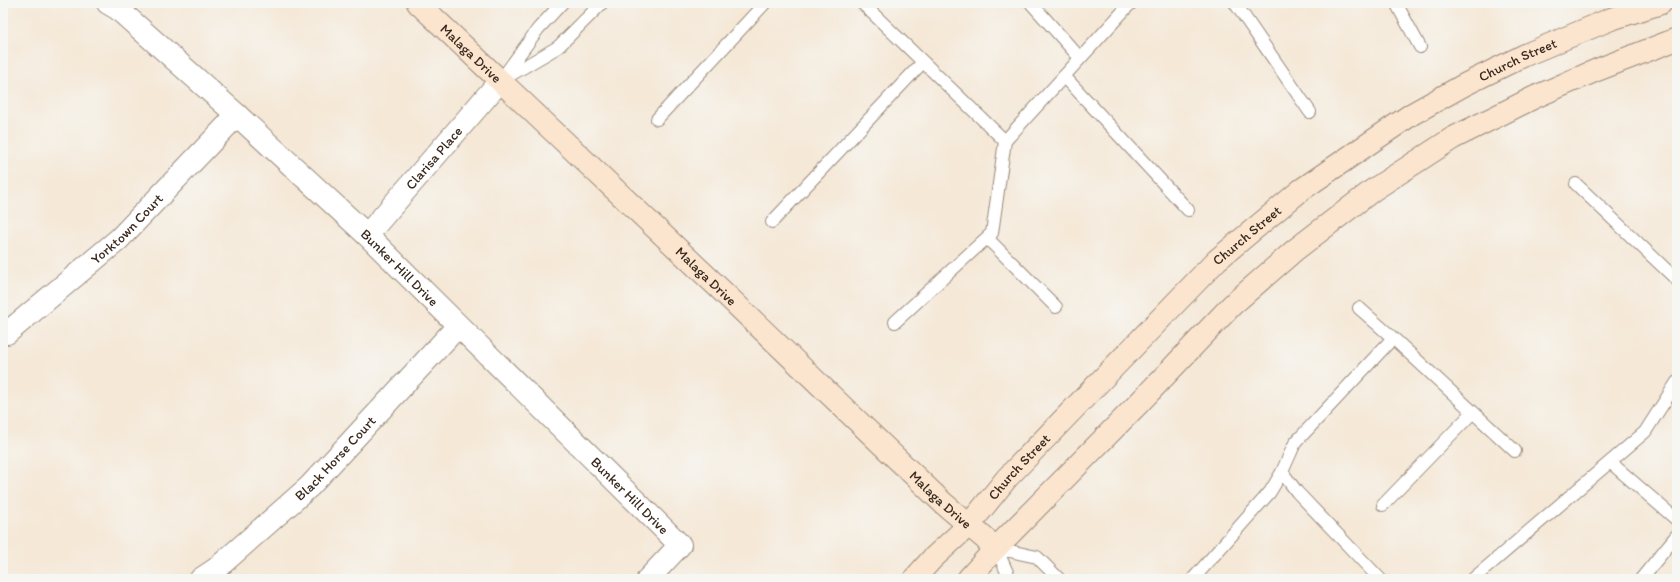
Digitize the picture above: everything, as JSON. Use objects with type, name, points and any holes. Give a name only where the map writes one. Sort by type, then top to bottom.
[{"type":"main road","name":"Malaga Drive","points":[[418,3],[720,289],[939,500],[996,548]]},
{"type":"main road","name":"Church Street","points":[[914,579],[932,558],[969,525],[1007,478],[1212,266],[1301,190],[1412,114],[1464,85],[1525,55],[1611,19],[1661,3]]},
{"type":"main road","points":[[968,579],[996,548],[1138,404],[1232,305],[1295,250],[1373,190],[1453,138],[1535,97],[1597,70],[1677,39]]},
{"type":"street","name":"Bunker Hill Drive","points":[[108,3],[118,10],[237,115],[367,235],[680,545],[648,579]]},
{"type":"street","name":"Clarisa Place","points":[[367,235],[500,81]]},
{"type":"street","name":"Yorktown Court","points":[[7,333],[119,239],[237,115]]},
{"type":"street","name":"Black Horse Court","points":[[201,579],[216,569],[310,486],[458,326]]},
{"type":"lane","points":[[500,81],[538,29],[562,3]]},
{"type":"lane","points":[[500,81],[558,47],[602,3]]},
{"type":"lane","points":[[657,119],[764,3]]},
{"type":"lane","points":[[862,3],[1005,141]]},
{"type":"lane","points":[[1031,3],[1080,58]]},
{"type":"lane","points":[[895,322],[992,234],[1005,141],[1132,3]]},
{"type":"lane","points":[[1235,3],[1310,112]]},
{"type":"lane","points":[[1396,3],[1420,47]]},
{"type":"lane","points":[[772,222],[923,62]]},
{"type":"lane","points":[[1064,76],[1188,210]]},
{"type":"lane","points":[[1576,184],[1677,280]]},
{"type":"lane","points":[[988,238],[1056,307]]},
{"type":"lane","points":[[1359,308],[1515,451]]},
{"type":"lane","points":[[1194,579],[1270,492],[1282,472],[1294,444],[1393,338]]},
{"type":"lane","points":[[1473,579],[1645,432],[1677,382]]},
{"type":"lane","points":[[1383,505],[1473,412]]},
{"type":"lane","points":[[1610,462],[1677,520]]},
{"type":"lane","points":[[1282,472],[1297,492],[1380,579]]},
{"type":"lane","points":[[1641,579],[1677,535]]},
{"type":"lane","points":[[996,548],[1010,579]]},
{"type":"lane","points":[[996,548],[1037,556],[1059,579]]}]
